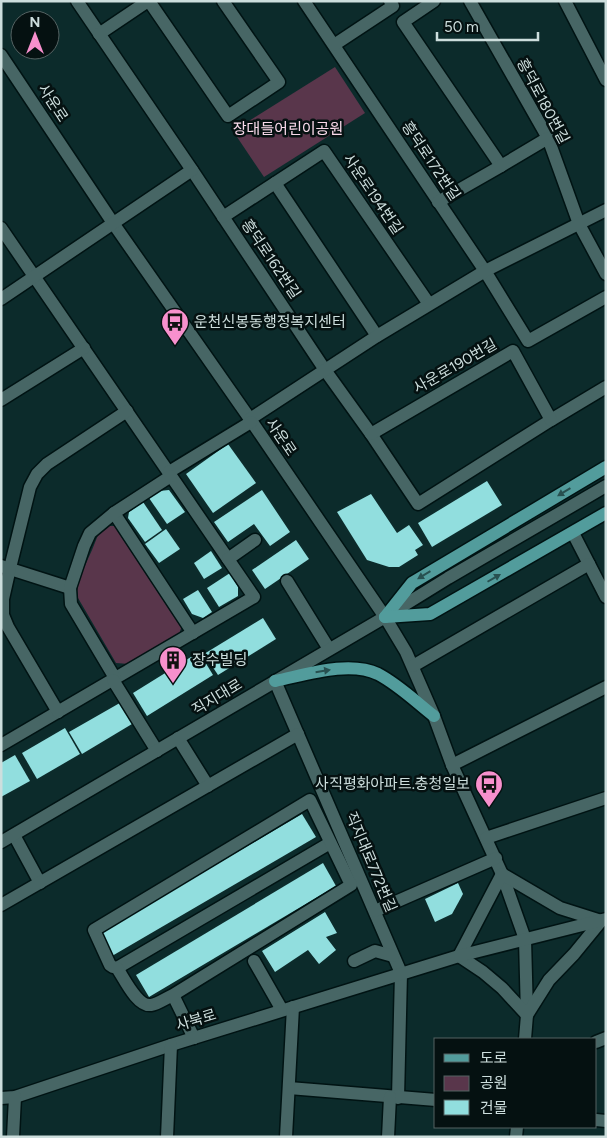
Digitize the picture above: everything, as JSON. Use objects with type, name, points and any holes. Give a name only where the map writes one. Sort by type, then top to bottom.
[{"type":"main road","points":[[385,617],[412,583],[606,467]]},
{"type":"main road","points":[[385,617],[430,614],[606,513]]},
{"type":"main road","points":[[275,681],[344,668],[362,670],[377,674],[393,683],[434,716]]},
{"type":"street","name":"흥덕로162번길","points":[[77,1],[325,370],[372,434],[418,504],[551,420]]},
{"type":"street","points":[[99,34],[149,1],[228,116],[279,82],[223,1]]},
{"type":"street","name":"흥덕로172번길","points":[[304,1],[485,271],[528,341],[606,297]]},
{"type":"street","points":[[334,44],[393,6],[390,1]]},
{"type":"street","points":[[434,1],[403,22],[501,166]]},
{"type":"street","name":"흥덕로180번길","points":[[470,1],[548,138],[579,224],[606,274]]},
{"type":"street","points":[[565,1],[606,80]]},
{"type":"street","name":"사운로","points":[[1,54],[113,223],[251,420],[385,617],[406,652],[434,716],[452,765],[496,858],[525,939],[527,1015],[525,1038]]},
{"type":"street","points":[[438,202],[548,138]]},
{"type":"street","name":"사운로194번길","points":[[223,216],[324,151],[429,304]]},
{"type":"street","points":[[1,299],[192,170]]},
{"type":"street","points":[[275,183],[377,336]]},
{"type":"street","points":[[157,751],[71,604],[70,588],[90,533],[114,513],[170,474],[377,336],[485,271],[606,210]]},
{"type":"street","points":[[1,228],[254,597],[58,712],[2,742]]},
{"type":"street","points":[[1,400],[84,348]]},
{"type":"street","name":"사운로190번길","points":[[372,434],[513,351],[551,420]]},
{"type":"street","points":[[551,420],[606,388]]},
{"type":"street","points":[[58,712],[8,627],[3,615],[5,567],[30,487],[37,474],[46,464],[127,411]]},
{"type":"street","name":"직지대로","points":[[1,842],[606,486]]},
{"type":"street","points":[[114,513],[193,633]]},
{"type":"street","points":[[573,533],[606,596]]},
{"type":"street","points":[[228,559],[255,540]]},
{"type":"street","points":[[413,666],[589,564]]},
{"type":"street","points":[[5,567],[70,588]]},
{"type":"street","points":[[287,581],[329,649]]},
{"type":"street","name":"직지대로772번길","points":[[275,681],[401,974]]},
{"type":"street","points":[[452,765],[606,687]]},
{"type":"street","points":[[1,905],[298,734]]},
{"type":"street","points":[[178,738],[208,786]]},
{"type":"street","points":[[486,838],[606,798]]},
{"type":"street","points":[[310,800],[330,843],[351,885],[173,995],[153,1005],[142,1003],[135,996],[118,968],[110,965],[94,930],[310,800]]},
{"type":"street","points":[[14,835],[40,883]]},
{"type":"street","points":[[118,968],[330,843]]},
{"type":"street","points":[[375,911],[496,858]]},
{"type":"street","points":[[502,874],[560,908],[603,920],[574,954],[548,980],[527,1015],[502,988],[459,956],[502,874]]},
{"type":"street","name":"사북로","points":[[1,1098],[15,1097],[171,1045],[459,956],[603,920]]},
{"type":"street","points":[[354,961],[375,951],[393,956]]},
{"type":"street","points":[[254,961],[288,1008],[289,1088],[286,1137]]},
{"type":"street","points":[[388,1137],[394,1097],[401,974]]},
{"type":"street","points":[[173,995],[194,1038]]},
{"type":"street","points":[[167,1137],[171,1045]]},
{"type":"street","points":[[289,1088],[434,1100]]},
{"type":"street","points":[[12,1137],[15,1097]]},
{"type":"green space","name":"장대들어린이공원","points":[[335,67],[365,113],[264,177],[233,131]]},
{"type":"green space","points":[[108,526],[119,526],[183,623],[179,634],[129,664],[116,663],[78,598],[77,589],[83,570],[98,535]]},
{"type":"building","points":[[228,444],[256,483],[213,513],[186,474]]},
{"type":"building","points":[[487,481],[502,505],[432,547],[418,523]]},
{"type":"building","points":[[169,490],[185,512],[167,524],[149,498],[159,491]]},
{"type":"building","points":[[262,490],[290,532],[270,546],[254,524],[228,542],[214,522]]},
{"type":"building","points":[[371,494],[397,533],[409,525],[423,545],[415,550],[418,555],[399,567],[389,567],[367,560],[337,512]]},
{"type":"building","points":[[143,502],[162,530],[145,542],[128,518],[129,512]]},
{"type":"building","points":[[166,529],[180,549],[159,563],[145,544]]},
{"type":"building","points":[[296,540],[309,559],[265,589],[252,570]]},
{"type":"building","points":[[211,551],[222,568],[204,579],[194,563]]},
{"type":"building","points":[[230,573],[238,587],[238,596],[219,607],[207,588]]},
{"type":"building","points":[[198,590],[212,612],[203,618],[192,614],[183,599]]},
{"type":"building","points":[[263,618],[276,639],[218,675],[204,654]]},
{"type":"building","name":"장수빌딩","points":[[199,652],[213,675],[147,716],[133,693]]},
{"type":"building","points":[[125,700],[137,721],[82,754],[69,732]]},
{"type":"building","points":[[65,728],[80,754],[37,779],[22,753]]},
{"type":"building","points":[[15,755],[30,781],[1,797],[1,763]]},
{"type":"building","points":[[302,814],[316,837],[112,956],[98,934]]},
{"type":"building","points":[[323,863],[336,886],[149,997],[136,975]]},
{"type":"building","points":[[458,883],[463,894],[452,914],[435,922],[425,899]]},
{"type":"building","points":[[325,912],[337,933],[326,937],[336,950],[319,964],[308,950],[275,972],[262,951]]},
{"type":"place","name":"운천신봉동행정복지센터","points":[[175,346]]},
{"type":"place","name":"장수빌딩","points":[[173,684]]},
{"type":"place","name":"사직평화아파트.충청일보","points":[[489,808]]}]
